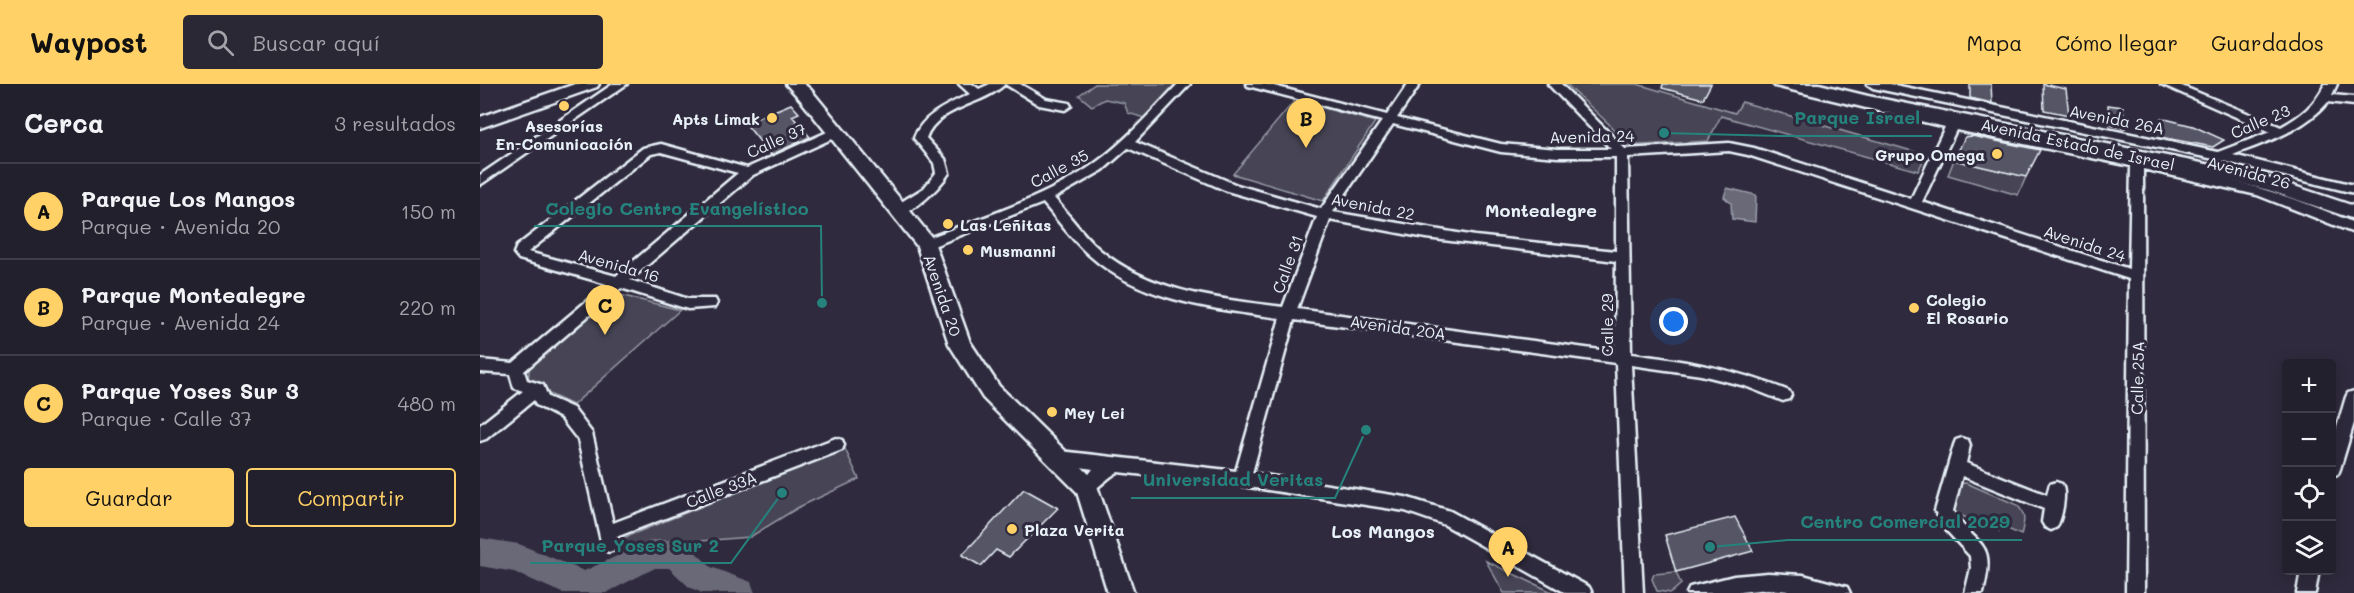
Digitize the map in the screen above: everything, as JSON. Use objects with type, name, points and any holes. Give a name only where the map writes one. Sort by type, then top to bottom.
[{"type":"main road","points":[[480,123],[591,84]]},
{"type":"main road","name":"Avenida Estado de Israel","points":[[1799,84],[1868,101],[2231,175],[2272,185],[2354,213]]},
{"type":"main road","name":"Avenida Estado de Israel","points":[[1842,84],[2225,164],[2354,197]]},
{"type":"main road","name":"Avenida 20","points":[[801,87],[834,133],[926,244],[952,326],[975,369],[991,392],[1087,487]]},
{"type":"main road","points":[[1087,487],[1121,593]]},
{"type":"street","points":[[480,181],[621,84]]},
{"type":"street","points":[[966,84],[979,95]]},
{"type":"street","points":[[898,210],[929,191],[943,173],[940,162],[920,138],[922,129],[942,113],[999,84]]},
{"type":"street","points":[[1011,84],[1043,102],[1065,106]]},
{"type":"street","name":"Calle 35","points":[[926,244],[1045,196],[1082,177],[1127,143],[1184,84]]},
{"type":"street","name":"Avenida 24","points":[[1252,84],[1501,148],[1534,153],[1564,155],[1729,147],[1915,204],[2138,278]]},
{"type":"street","name":"Calle 31","points":[[1242,479],[1289,312],[1325,214],[1414,84]]},
{"type":"street","points":[[1554,84],[1622,153]]},
{"type":"street","name":"Avenida 26","points":[[1779,84],[1863,106],[2259,190],[2301,204],[2354,228]]},
{"type":"street","name":"Avenida 26A","points":[[1873,84],[2218,156],[2354,189]]},
{"type":"street","points":[[2167,84],[2279,131]]},
{"type":"street","points":[[2331,84],[2327,98],[2354,101]]},
{"type":"street","name":"Calle 23","points":[[2218,156],[2309,117],[2327,98]]},
{"type":"street","points":[[1915,204],[1952,125]]},
{"type":"street","name":"Calle 37","points":[[516,369],[748,172],[834,133]]},
{"type":"street","name":"Avenida 22","points":[[1127,143],[1182,169],[1235,189],[1325,214],[1492,244],[1623,257]]},
{"type":"street","name":"Avenida 16","points":[[710,303],[688,304],[620,282],[524,256],[521,252],[533,238],[647,151],[661,148],[748,172]]},
{"type":"street","name":"Calle 29","points":[[1622,153],[1623,357],[1634,593]]},
{"type":"street","name":"Calle 25A","points":[[2135,593],[2137,163]]},
{"type":"street","name":"Avenida 20A","points":[[1045,196],[1096,254],[1137,278],[1169,292],[1204,302],[1701,369],[1748,381],[1783,395]]},
{"type":"street","points":[[480,366],[516,369],[520,384],[537,389]]},
{"type":"street","points":[[480,434],[537,389]]},
{"type":"street","name":"Calle 33A","points":[[537,389],[542,401],[567,414],[586,438],[608,539],[836,445]]},
{"type":"street","points":[[2332,467],[2354,398]]},
{"type":"street","points":[[1962,445],[1944,511],[1951,524],[1977,552],[1980,560],[1974,593]]},
{"type":"street","points":[[1060,458],[1364,495],[1422,508],[1450,519],[1583,593]]},
{"type":"street","points":[[1087,487],[1100,473],[1117,464]]},
{"type":"street","points":[[1956,466],[2053,505]]},
{"type":"street","points":[[2306,593],[2309,575]]},
{"type":"street","points":[[1696,593],[1742,581],[1783,580],[1841,593]]},
{"type":"shaded area","points":[[1095,84],[1177,84],[1144,118],[1128,113],[1124,103],[1105,99],[1092,106],[1079,95]]},
{"type":"shaded area","points":[[1566,84],[1637,84],[1735,113],[1742,102],[1926,155],[1918,171],[1721,116],[1708,141],[1626,146],[1609,124]]},
{"type":"shaded area","points":[[1295,100],[1375,122],[1323,201],[1233,174]]},
{"type":"shaded area","points":[[1954,160],[2026,177],[2018,195],[1948,175]]},
{"type":"shaded area","points":[[616,294],[680,310],[573,405],[528,384],[530,359],[607,297]]},
{"type":"shaded area","points":[[845,449],[859,479],[799,507],[750,537],[688,542],[649,549],[621,563],[618,540]]},
{"type":"shaded area","points":[[1966,483],[2017,505],[2024,523],[2021,535],[2001,526],[1999,531],[1945,509],[1956,484]]},
{"type":"shaded area","points":[[1486,561],[1554,593],[1504,593]]},
{"type":"shaded area","points":[[1676,572],[1681,584],[1671,593],[1657,591],[1652,579],[1654,574]]},
{"type":"water","points":[[1727,188],[1756,195],[1755,222],[1732,219],[1731,203],[1724,197]]},
{"type":"building","points":[[1663,84],[1711,84],[1703,99],[1662,88]]},
{"type":"building","points":[[1970,84],[1991,84],[1992,103],[1970,98]]},
{"type":"building","points":[[2043,84],[2066,89],[2069,115],[2044,110]]},
{"type":"building","points":[[791,104],[799,113],[792,116],[810,137],[771,155],[745,123]]},
{"type":"building","points":[[2108,105],[2123,107],[2125,128],[2110,125]]},
{"type":"building","points":[[2161,118],[2193,126],[2224,140],[2213,147],[2160,137]]},
{"type":"building","name":"Grupo Omega","points":[[1972,136],[2040,150],[2026,177],[1954,160],[1965,137]]},
{"type":"building","name":"Plaza Verita","points":[[1024,489],[1058,508],[1009,557],[996,550],[981,566],[962,555]]},
{"type":"building","points":[[1735,517],[1753,551],[1676,572],[1665,535]]},
{"type":"waterway","points":[[480,552],[519,558],[544,571],[585,587],[652,554],[676,554],[700,577],[739,593]]},
{"type":"place","name":"Asesorías En-Comunicación","points":[[564,106]]},
{"type":"place","name":"Apts Limak","points":[[772,118]]},
{"type":"place","name":"Parque Israel","points":[[1664,133]]},
{"type":"place","name":"Parque Montealegre","points":[[1306,148]]},
{"type":"place","name":"Grupo Omega","points":[[1997,154]]},
{"type":"place","name":"Las Leñitas","points":[[948,224]]},
{"type":"place","name":"Musmanni","points":[[968,250]]},
{"type":"place","name":"Colegio Centro Evangelístico","points":[[822,303]]},
{"type":"place","name":"Colegio El Rosario","points":[[1914,308]]},
{"type":"place","name":"Parque Yoses Sur 3","points":[[605,335]]},
{"type":"place","name":"Mey Lei","points":[[1052,412]]},
{"type":"place","name":"Universidad Veritas","points":[[1366,430]]},
{"type":"place","name":"Parque Yoses Sur 2","points":[[782,493]]},
{"type":"place","name":"Plaza Verita","points":[[1012,529]]},
{"type":"place","name":"Centro Comercial 2029","points":[[1710,547]]},
{"type":"place","name":"Parque Los Mangos","points":[[1508,577]]},
{"type":"district","name":"Montealegre","points":[[1541,210]]},
{"type":"district","name":"Los Mangos","points":[[1383,531]]}]
